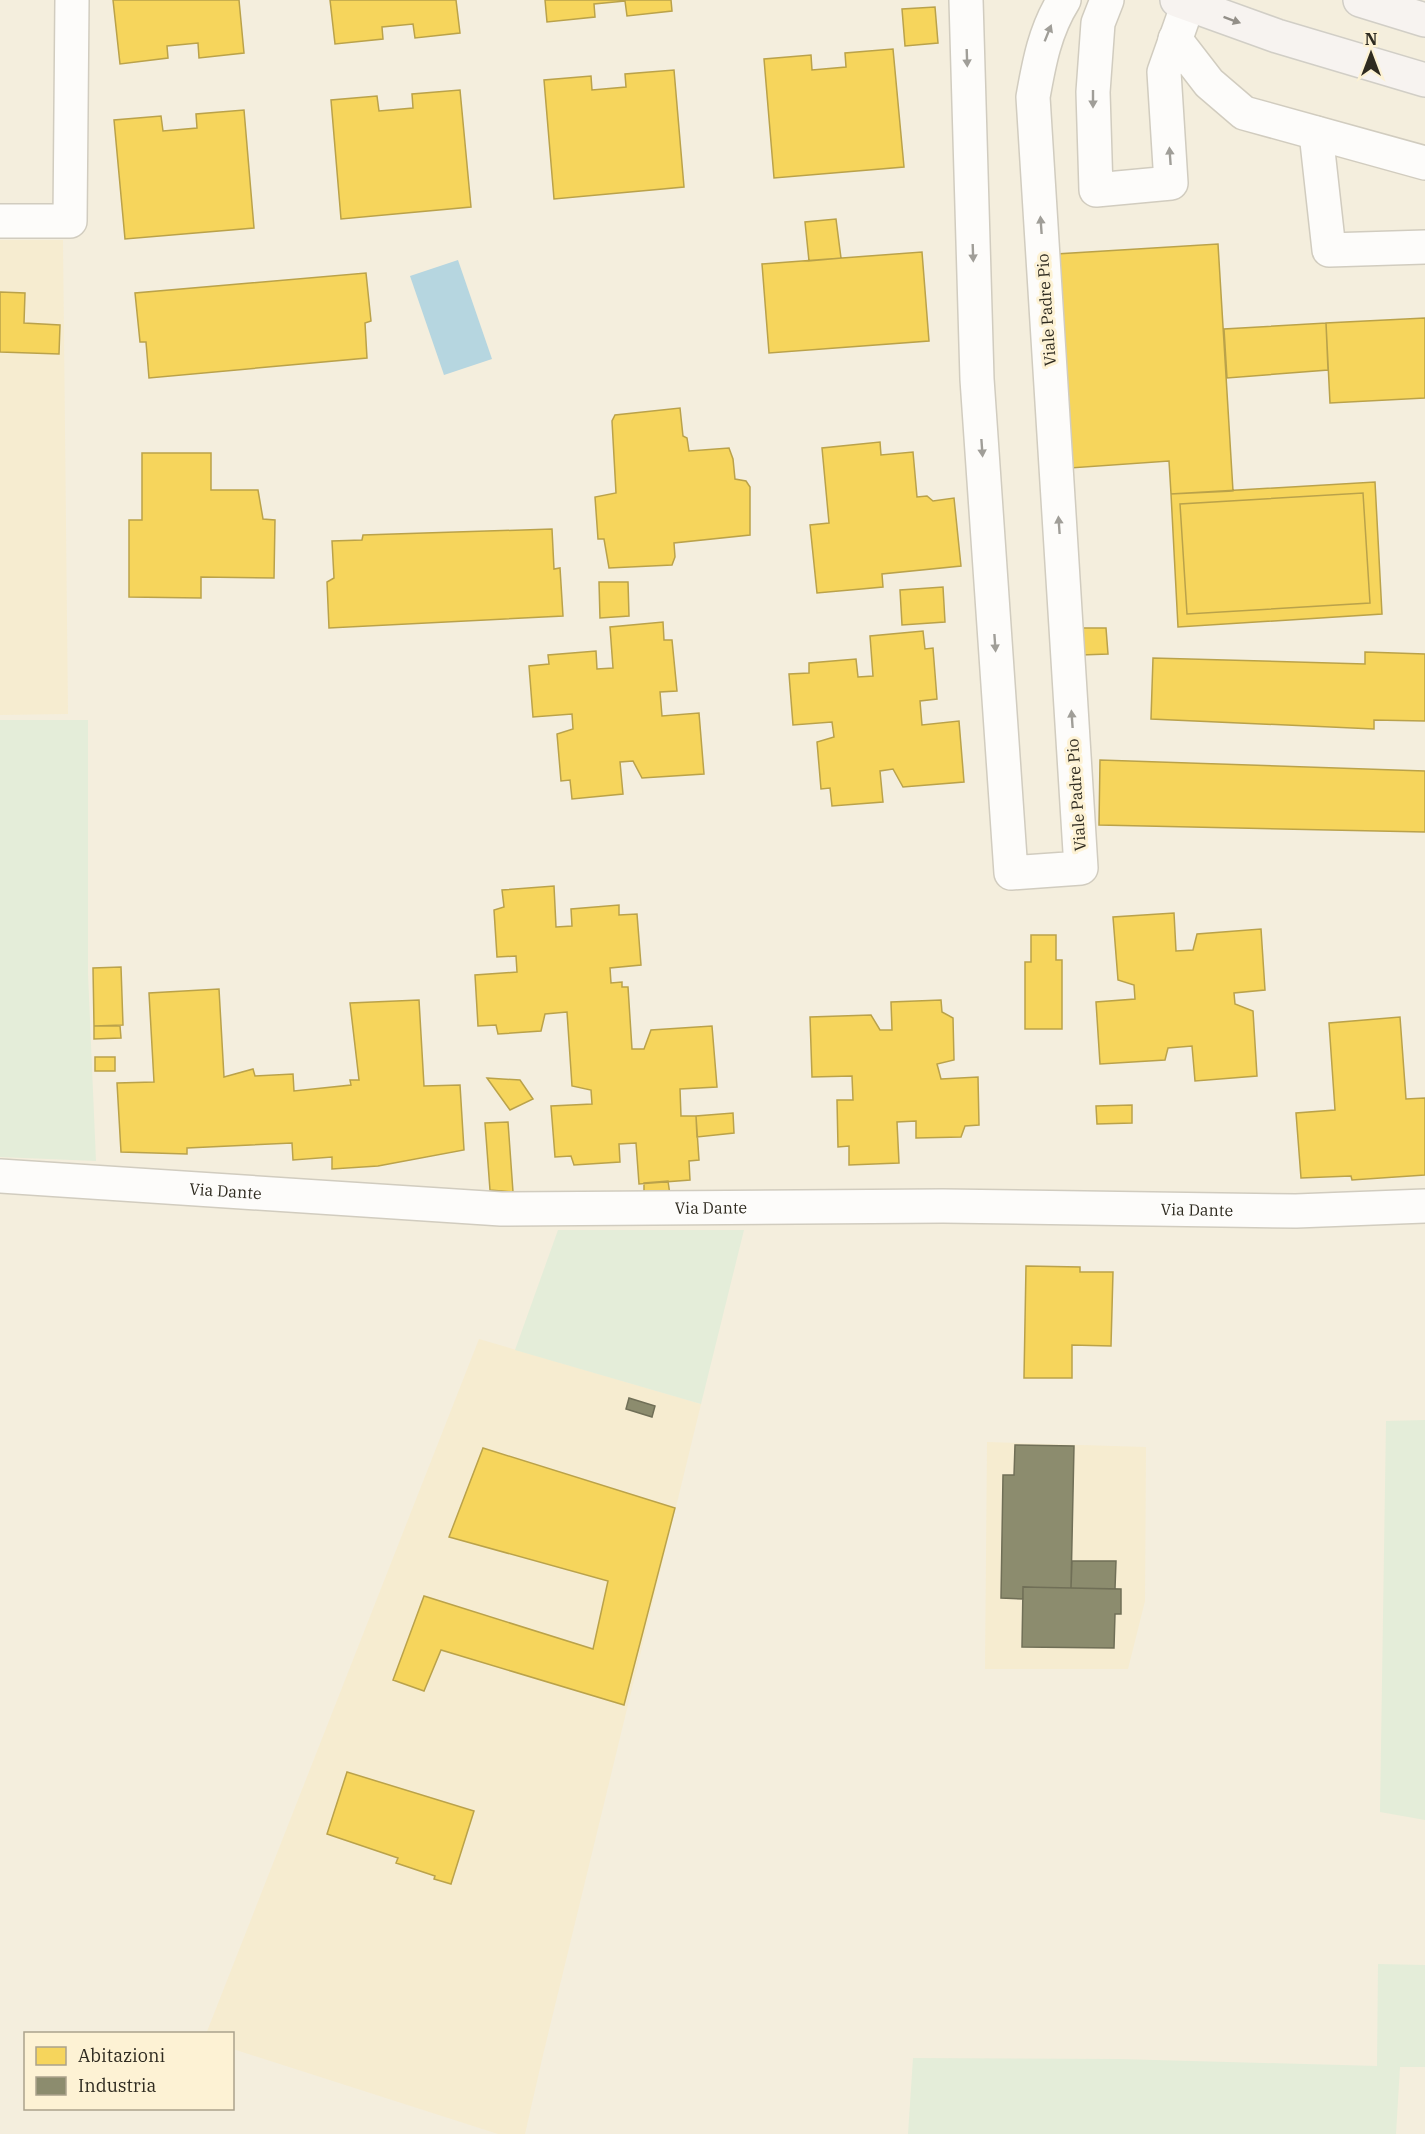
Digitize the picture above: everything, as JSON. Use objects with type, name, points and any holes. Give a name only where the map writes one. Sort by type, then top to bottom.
[{"type":"main road","points":[[1360,0],[1425,20]]},
{"type":"main road","points":[[1182,2],[1277,36],[1425,80]]},
{"type":"street","points":[[0,220],[70,221],[72,0]]},
{"type":"street","name":"Viale Padre Pio","points":[[966,0],[977,380],[1011,873],[1081,868],[1033,97],[1041,52],[1057,11],[1064,0]]},
{"type":"street","points":[[1107,0],[1098,23],[1093,92],[1096,190],[1172,183],[1164,72],[1175,39],[1182,2]]},
{"type":"street","points":[[1175,39],[1209,83],[1244,113],[1425,163]]},
{"type":"street","points":[[1316,133],[1329,250],[1425,247]]},
{"type":"street","name":"Via Dante","points":[[0,1176],[501,1209],[943,1206],[1296,1211],[1425,1206]]},
{"type":"shaded area","points":[[0,240],[63,240],[68,714],[0,715]]},
{"type":"shaded area","points":[[479,1339],[701,1404],[525,2134],[498,2134],[234,2049],[234,2032],[207,2032]]},
{"type":"shaded area","points":[[987,1442],[1146,1447],[1145,1601],[1128,1669],[985,1669]]},
{"type":"green space","points":[[0,720],[88,720],[88,974],[96,1161],[0,1157]]},
{"type":"green space","points":[[558,1230],[744,1230],[701,1404],[515,1350]]},
{"type":"green space","points":[[1425,1420],[1425,1820],[1380,1812],[1386,1421]]},
{"type":"green space","points":[[1378,1964],[1425,1965],[1425,2067],[1400,2067],[1396,2134],[908,2134],[913,2058],[1120,2059],[1377,2066]]},
{"type":"water","points":[[458,260],[492,359],[444,375],[410,276]]},
{"type":"building: Abitazioni","points":[[113,0],[239,0],[244,53],[199,58],[198,43],[167,46],[168,58],[120,64]]},
{"type":"building: Abitazioni","points":[[330,0],[456,0],[460,33],[415,38],[413,24],[382,27],[383,39],[335,44]]},
{"type":"building: Abitazioni","points":[[545,0],[671,0],[672,11],[627,16],[625,1],[594,4],[595,17],[547,22]]},
{"type":"building: Abitazioni","points":[[935,7],[938,43],[905,46],[902,9]]},
{"type":"building: Abitazioni","points":[[893,49],[904,167],[774,178],[764,59],[811,55],[812,70],[846,67],[845,53]]},
{"type":"building: Abitazioni","points":[[674,70],[684,187],[554,199],[544,80],[591,76],[592,90],[626,87],[625,74]]},
{"type":"building: Abitazioni","points":[[460,90],[471,207],[341,219],[331,100],[377,96],[379,111],[413,108],[412,94]]},
{"type":"building: Abitazioni","points":[[244,110],[254,228],[125,239],[114,120],[161,116],[163,131],[197,128],[196,114]]},
{"type":"building: Abitazioni","points":[[836,219],[841,258],[809,261],[805,222]]},
{"type":"building: Abitazioni","points":[[1218,244],[1233,491],[1171,494],[1169,461],[1070,468],[1056,254]]},
{"type":"building: Abitazioni","points":[[922,252],[929,341],[769,353],[762,264]]},
{"type":"building: Abitazioni","points":[[366,273],[371,321],[365,323],[367,358],[149,378],[146,342],[140,342],[135,293]]},
{"type":"building: Abitazioni","points":[[0,292],[25,293],[24,323],[60,325],[59,354],[0,352]]},
{"type":"building: Abitazioni","points":[[1425,318],[1425,398],[1330,403],[1326,323]]},
{"type":"building: Abitazioni","points":[[1326,323],[1328,370],[1227,378],[1224,329]]},
{"type":"building: Abitazioni","points":[[680,408],[683,436],[687,438],[689,451],[729,448],[733,459],[735,479],[746,481],[750,487],[750,535],[674,543],[675,557],[672,565],[609,568],[604,539],[598,539],[595,497],[616,493],[612,421],[615,415]]},
{"type":"building: Abitazioni","points":[[880,442],[881,455],[913,452],[917,497],[927,496],[933,501],[954,498],[961,566],[882,574],[883,587],[817,593],[810,525],[829,523],[822,448]]},
{"type":"building: Abitazioni","points":[[142,453],[211,453],[211,490],[258,490],[263,519],[275,520],[274,578],[201,577],[201,598],[129,597],[129,520],[142,520]]},
{"type":"building: Abitazioni","points":[[1375,482],[1382,614],[1178,627],[1171,494]],"holes":[[[1363,493],[1370,603],[1187,614],[1180,504]]]},
{"type":"building: Abitazioni","points":[[1363,493],[1370,603],[1187,614],[1180,504]]},
{"type":"building: Abitazioni","points":[[552,529],[554,569],[560,568],[563,616],[329,628],[327,582],[334,578],[332,541],[362,540],[363,535]]},
{"type":"building: Abitazioni","points":[[599,582],[628,582],[629,616],[600,618]]},
{"type":"building: Abitazioni","points":[[943,587],[945,622],[902,625],[900,590]]},
{"type":"building: Abitazioni","points":[[663,622],[664,640],[672,640],[677,691],[660,692],[662,716],[699,713],[704,774],[642,778],[633,761],[620,762],[623,794],[572,799],[570,780],[561,781],[557,734],[573,729],[572,714],[533,717],[529,666],[549,664],[548,655],[596,651],[597,669],[613,668],[610,627]]},
{"type":"building: Abitazioni","points":[[1080,628],[1106,628],[1108,654],[1081,655]]},
{"type":"building: Abitazioni","points":[[923,631],[925,649],[933,648],[937,699],[920,701],[922,725],[959,721],[964,782],[903,787],[893,769],[880,771],[883,802],[832,806],[830,788],[821,789],[817,742],[834,737],[832,722],[793,725],[789,674],[809,673],[809,663],[856,659],[858,677],[873,676],[870,636]]},
{"type":"building: Abitazioni","points":[[1365,652],[1425,654],[1425,721],[1374,720],[1374,729],[1151,719],[1153,658],[1365,664]]},
{"type":"building: Abitazioni","points":[[1100,760],[1425,771],[1425,832],[1099,825]]},
{"type":"building: Abitazioni","points":[[554,886],[556,927],[572,926],[571,909],[619,905],[619,915],[637,914],[641,965],[610,968],[611,983],[622,982],[622,987],[628,987],[632,1049],[644,1049],[651,1030],[712,1026],[717,1087],[680,1089],[681,1116],[696,1116],[699,1160],[689,1161],[690,1180],[639,1184],[636,1143],[619,1144],[620,1162],[574,1165],[571,1156],[555,1157],[551,1106],[592,1104],[591,1090],[572,1086],[567,1012],[545,1014],[541,1031],[498,1034],[496,1025],[478,1026],[475,975],[517,972],[516,956],[497,957],[494,910],[504,907],[502,890]]},
{"type":"building: Abitazioni","points":[[1174,913],[1176,951],[1193,950],[1197,934],[1261,929],[1265,990],[1234,993],[1235,1004],[1253,1011],[1257,1076],[1195,1081],[1192,1046],[1168,1048],[1165,1060],[1100,1064],[1096,1002],[1135,999],[1134,985],[1118,980],[1113,917]]},
{"type":"building: Abitazioni","points":[[1031,935],[1056,935],[1056,960],[1062,960],[1062,1029],[1025,1029],[1025,962],[1031,962]]},
{"type":"building: Abitazioni","points":[[121,967],[123,1025],[94,1026],[93,968]]},
{"type":"building: Abitazioni","points":[[219,989],[224,1077],[253,1069],[255,1076],[293,1074],[294,1091],[351,1085],[350,1080],[359,1080],[350,1003],[419,1000],[424,1086],[460,1085],[464,1150],[378,1166],[332,1169],[332,1157],[293,1160],[292,1143],[187,1148],[187,1154],[121,1152],[117,1083],[154,1082],[149,993]]},
{"type":"building: Abitazioni","points":[[941,1000],[942,1012],[953,1018],[954,1060],[937,1064],[941,1079],[978,1077],[979,1125],[965,1126],[961,1137],[916,1138],[916,1121],[897,1122],[899,1163],[849,1165],[849,1146],[838,1147],[837,1100],[853,1100],[852,1076],[812,1077],[810,1017],[871,1015],[880,1030],[892,1030],[891,1002]]},
{"type":"building: Abitazioni","points":[[1400,1017],[1406,1099],[1425,1098],[1425,1175],[1352,1180],[1351,1176],[1301,1178],[1296,1113],[1335,1110],[1329,1023]]},
{"type":"building: Abitazioni","points":[[94,1026],[120,1026],[121,1038],[94,1039]]},
{"type":"building: Abitazioni","points":[[95,1057],[115,1057],[115,1071],[95,1071]]},
{"type":"building: Abitazioni","points":[[487,1078],[520,1080],[533,1099],[510,1110]]},
{"type":"building: Abitazioni","points":[[1132,1105],[1132,1123],[1097,1124],[1096,1106]]},
{"type":"building: Abitazioni","points":[[733,1113],[734,1133],[697,1137],[696,1116]]},
{"type":"building: Abitazioni","points":[[508,1122],[513,1192],[490,1190],[485,1123]]},
{"type":"building: Abitazioni","points":[[668,1181],[670,1195],[644,1196],[644,1183]]},
{"type":"building: Abitazioni","points":[[1026,1266],[1080,1267],[1080,1272],[1113,1272],[1111,1346],[1072,1345],[1072,1378],[1024,1378]]},
{"type":"building: Abitazioni","points":[[483,1448],[675,1508],[624,1705],[441,1650],[424,1691],[393,1680],[424,1596],[593,1649],[608,1581],[449,1537]]},
{"type":"building: Abitazioni","points":[[347,1772],[474,1811],[451,1884],[396,1863],[398,1858],[327,1834]]},
{"type":"building: Industria","points":[[629,1398],[655,1406],[652,1417],[626,1409]]},
{"type":"building: Industria","points":[[1015,1445],[1074,1446],[1071,1588],[1023,1587],[1023,1599],[1001,1598],[1003,1475],[1014,1475]]},
{"type":"building: Industria","points":[[1072,1561],[1116,1561],[1115,1589],[1071,1588]]},
{"type":"building: Industria","points":[[1023,1587],[1121,1589],[1121,1614],[1115,1614],[1114,1648],[1022,1647]]}]
